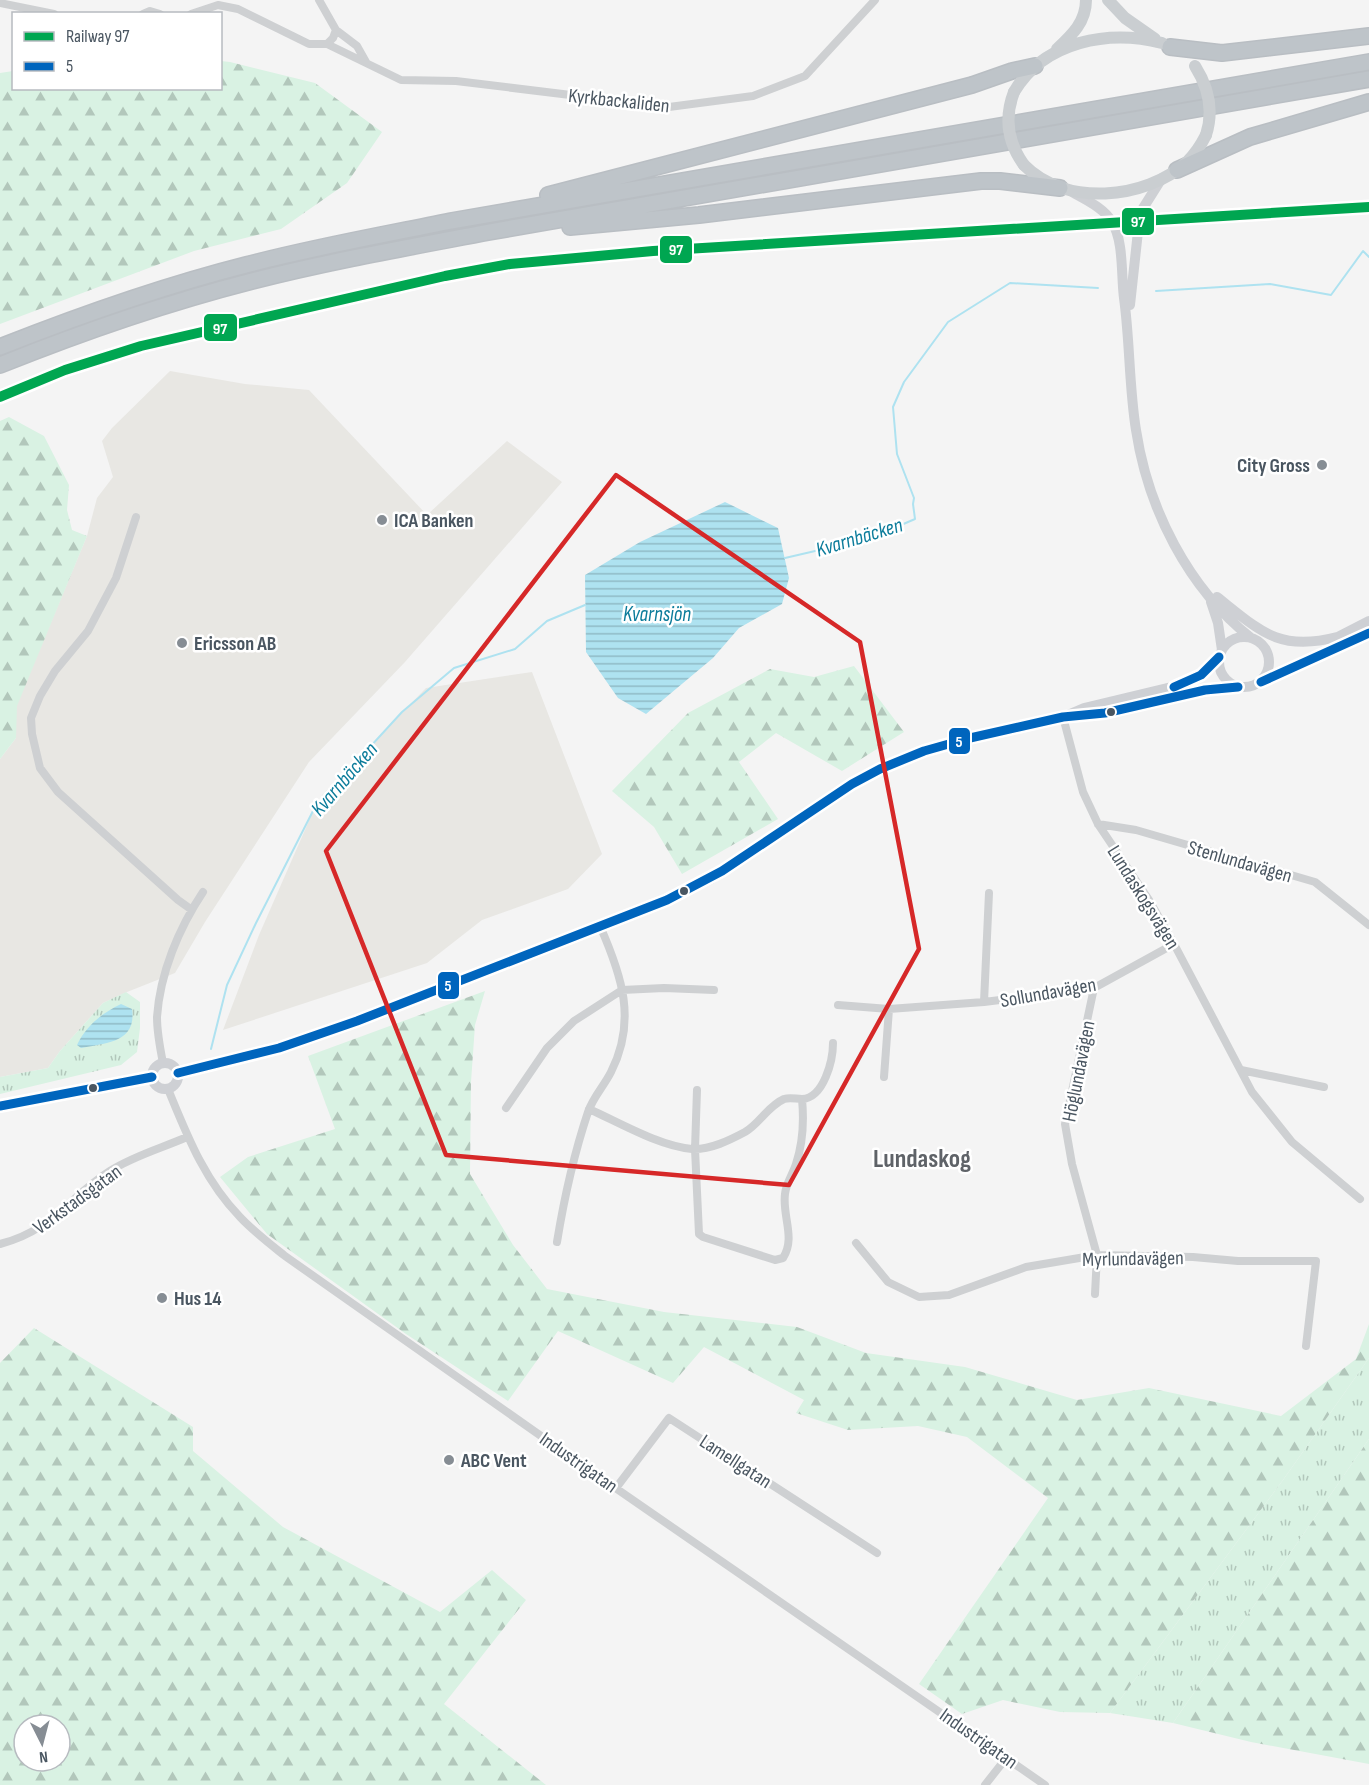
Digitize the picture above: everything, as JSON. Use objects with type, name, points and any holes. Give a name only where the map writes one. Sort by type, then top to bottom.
[{"type":"highway","points":[[1166,45],[1222,53],[1369,36]]},
{"type":"highway","points":[[0,347],[126,301],[244,265],[340,243],[452,221],[1369,62]]},
{"type":"highway","points":[[452,221],[972,85],[1012,71],[1035,66]]},
{"type":"highway","points":[[0,365],[131,316],[251,281],[343,260],[489,232],[1369,79]]},
{"type":"highway","points":[[1177,170],[1250,137],[1369,102]]},
{"type":"highway","points":[[489,232],[539,230],[699,215],[981,181],[1000,181],[1064,189]]},
{"type":"main road","points":[[1086,0],[1084,17],[1072,35],[1051,55],[1035,66],[1014,92],[1008,113],[1010,135],[1013,146],[1024,165],[1041,179],[1064,189],[1117,192],[1133,189],[1177,170],[1194,155],[1206,135],[1211,117],[1207,87],[1195,66],[1182,53],[1125,18],[1108,0]]},
{"type":"main road","points":[[1051,55],[1076,44],[1102,38],[1133,38],[1166,45]]},
{"type":"street","points":[[319,0],[336,30],[357,46],[366,62]]},
{"type":"street","name":"Kyrkbackaliden","points":[[197,12],[218,5],[238,9],[309,44],[327,44],[401,80],[456,81],[669,107],[753,96],[805,76],[875,0]]},
{"type":"street","points":[[0,3],[44,12]]},
{"type":"street","points":[[327,44],[333,38],[336,30]]},
{"type":"street","points":[[1128,323],[1140,213],[1162,178]]},
{"type":"street","points":[[1064,189],[1106,214],[1119,240],[1136,428],[1146,475],[1151,493],[1170,536],[1210,599],[1218,623],[1220,668],[1224,678],[1238,687]]},
{"type":"street","points":[[136,517],[116,578],[88,631],[55,671],[40,696],[31,718],[32,734],[40,768],[58,792],[192,910]]},
{"type":"street","points":[[1200,583],[1255,628],[1275,638],[1306,642],[1337,637]]},
{"type":"street","points":[[1210,599],[1251,638],[1262,644],[1305,648],[1320,645],[1369,621]]},
{"type":"street","points":[[178,1073],[279,1048],[467,979],[667,900],[711,879],[832,797],[882,768],[908,757],[952,742],[1063,717],[1086,716],[1175,698],[1215,687],[1250,687],[1369,633]]},
{"type":"street","points":[[1063,717],[1084,708],[1184,684],[1201,675],[1232,640],[1251,638]]},
{"type":"street","points":[[1261,682],[1270,663],[1262,644]]},
{"type":"street","name":"Lundaskogsvägen","points":[[1063,717],[1083,792],[1098,824],[1149,900],[1252,1092],[1292,1142],[1360,1199]]},
{"type":"street","name":"Stenlundavägen","points":[[1098,824],[1136,830],[1315,882],[1369,925]]},
{"type":"street","points":[[163,1063],[157,1017],[161,990],[178,939],[203,892]]},
{"type":"street","name":"Sollundavägen","points":[[984,1002],[989,893]]},
{"type":"street","points":[[556,1242],[589,1109],[611,1072],[622,1044],[626,1014],[622,990],[600,926]]},
{"type":"street","name":"Sollundavägen","points":[[838,1005],[889,1009],[984,1002],[1094,988],[1174,944]]},
{"type":"street","name":"Höglundavägen","points":[[1094,988],[1065,1124],[1072,1164],[1097,1255],[1095,1294]]},
{"type":"street","points":[[506,1108],[554,1041],[574,1021],[622,990],[714,990]]},
{"type":"street","points":[[884,1077],[889,1009]]},
{"type":"street","points":[[589,1109],[666,1143],[695,1149],[723,1143],[748,1130],[783,1100],[795,1097],[802,1099],[819,1091],[833,1058],[833,1043]]},
{"type":"street","points":[[163,1063],[173,1065],[178,1073],[177,1083],[168,1089],[158,1087],[152,1077],[154,1068],[163,1063]]},
{"type":"street","points":[[1241,1070],[1324,1087]]},
{"type":"street","points":[[0,1106],[152,1077]]},
{"type":"street","name":"Industrigatan","points":[[168,1089],[187,1137],[219,1193],[240,1218],[281,1253],[1045,1785]]},
{"type":"street","points":[[697,1090],[695,1149],[699,1234],[761,1257],[780,1260],[786,1254],[788,1246],[789,1233],[784,1195],[796,1164],[801,1141],[802,1099]]},
{"type":"street","name":"Verkstadsgatan","points":[[0,1244],[28,1234],[50,1221],[111,1170],[187,1137]]},
{"type":"street","name":"Myrlundavägen","points":[[856,1243],[888,1282],[919,1297],[949,1295],[1026,1267],[1097,1255],[1193,1257],[1238,1262],[1316,1262],[1306,1346]]},
{"type":"street","name":"Lamellgatan","points":[[616,1488],[669,1418],[877,1553]]},
{"type":"street","points":[[985,1785],[1007,1757]]},
{"type":"highlighted area","points":[[616,475],[860,642],[919,949],[789,1185],[446,1155],[326,851]]},
{"type":"shaded area","points":[[170,371],[245,384],[309,390],[427,515],[507,441],[562,482],[405,662],[309,762],[205,922],[175,973],[103,1003],[60,1051],[48,1068],[0,1077],[0,759],[16,738],[16,706],[87,536],[97,498],[113,477],[102,441],[112,428]]},
{"type":"shaded area","points":[[532,672],[602,854],[568,889],[482,920],[427,963],[223,1030],[259,935],[315,807],[323,794],[426,688]]},
{"type":"green space","points":[[222,61],[230,62],[315,83],[382,132],[347,183],[281,229],[194,251],[0,324],[0,73],[12,71],[12,90],[222,90]]},
{"type":"green space","points":[[9,417],[44,436],[69,485],[67,510],[72,530],[87,536],[17,706],[16,738],[0,759],[0,421]]},
{"type":"green space","points":[[854,666],[904,732],[842,771],[776,733],[739,762],[778,819],[682,874],[654,827],[612,791],[688,713],[770,669],[814,677]]},
{"type":"green space","points":[[485,991],[475,1025],[471,1082],[470,1174],[513,1245],[547,1289],[664,1312],[797,1327],[866,1353],[965,1367],[1077,1400],[1149,1388],[1281,1416],[1356,1359],[1369,1324],[1369,1358],[1283,1480],[1110,1713],[1060,1712],[1003,1700],[962,1714],[919,1684],[1048,1498],[967,1437],[918,1426],[848,1430],[796,1413],[804,1400],[704,1347],[673,1383],[558,1331],[508,1401],[406,1334],[267,1234],[220,1177],[248,1157],[335,1129],[308,1056]]},
{"type":"green space","points":[[126,992],[140,1002],[140,1028],[137,1052],[121,1065],[0,1094],[0,1077],[48,1068],[60,1051],[103,1003]]},
{"type":"green space","points":[[34,1328],[193,1427],[193,1451],[283,1527],[440,1612],[492,1570],[526,1600],[444,1704],[546,1785],[0,1785],[0,1363]]},
{"type":"green space","points":[[1369,1358],[1369,1439],[1173,1723],[1110,1713],[1283,1480]]},
{"type":"green space","points":[[1369,1439],[1369,1764],[1251,1742],[1173,1723]]},
{"type":"water","name":"Kvarnsjön","points":[[725,502],[778,528],[789,578],[782,604],[739,628],[713,658],[646,714],[618,698],[586,652],[585,575],[640,542]]},
{"type":"water","points":[[121,1004],[132,1009],[130,1029],[124,1035],[100,1045],[81,1048],[77,1045],[95,1021]]},
{"type":"waterway","name":"Kvarnbäcken","points":[[1156,291],[1270,284],[1331,295],[1363,251],[1369,257]]},
{"type":"waterway","name":"Kvarnbäcken","points":[[785,558],[871,538],[915,519],[914,498],[897,454],[893,407],[904,382],[948,322],[1010,283],[1098,288]]},
{"type":"waterway","name":"Kvarnbäcken","points":[[211,1049],[227,985],[315,807],[402,712],[454,668],[515,649],[547,621],[585,605]]},
{"type":"rail line","name":"97","points":[[0,397],[65,370],[141,346],[445,276],[510,264],[653,251],[1369,207]]},
{"type":"transit line","name":"5","points":[[1261,682],[1369,633]]},
{"type":"transit line","name":"5","points":[[1174,687],[1201,675],[1219,657]]},
{"type":"transit line","name":"5","points":[[178,1073],[279,1048],[357,1021],[667,900],[722,871],[852,784],[880,769],[924,751],[1063,717],[1105,713],[1205,690],[1238,687]]},
{"type":"transit line","name":"5","points":[[0,1106],[152,1077]]},
{"type":"place","name":"City Gross","points":[[1322,465]]},
{"type":"place","name":"ICA Banken","points":[[382,520]]},
{"type":"place","name":"Ericsson AB","points":[[182,643]]},
{"type":"place","name":"Hus 14","points":[[162,1298]]},
{"type":"place","name":"ABC Vent","points":[[449,1460]]},
{"type":"district","name":"Lundaskog","points":[[922,1158]]}]
